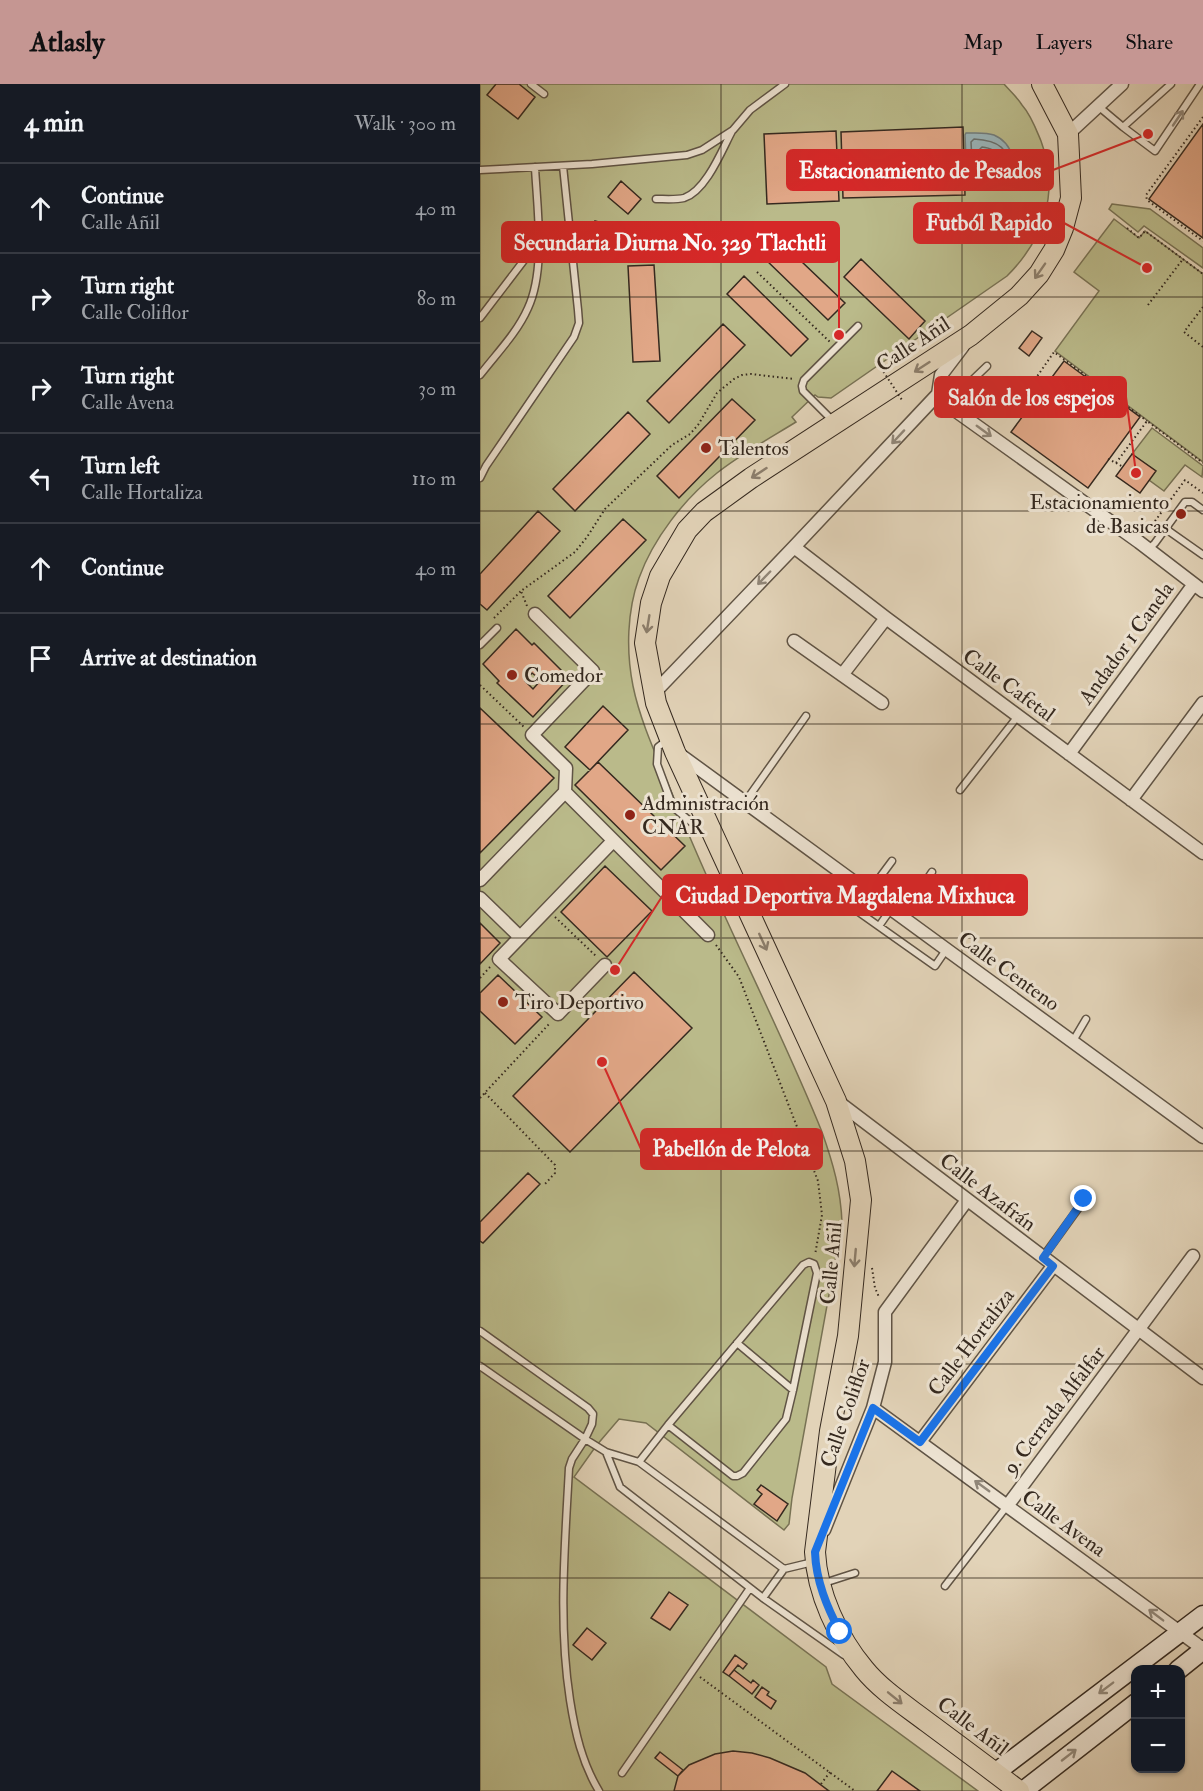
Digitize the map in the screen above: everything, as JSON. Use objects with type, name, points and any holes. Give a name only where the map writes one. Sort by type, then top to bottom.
[{"type":"main road","points":[[971,335],[1019,296],[1039,274],[1054,250],[1063,228],[1071,198],[1068,134],[1042,84]]},
{"type":"main road","name":"Calle Añil","points":[[971,335],[751,478],[704,512],[687,531],[660,576],[651,603],[645,644],[654,693],[672,745],[836,1101],[855,1161],[861,1200],[848,1336],[830,1431],[815,1557],[825,1602],[863,1669],[898,1700],[1021,1791]]},
{"type":"street","points":[[1068,134],[1122,84]]},
{"type":"street","name":"Calle Añil","points":[[654,693],[938,394],[940,375],[971,335]]},
{"type":"street","points":[[938,394],[949,406],[1198,587]]},
{"type":"street","name":"Calle Cafetal","points":[[794,548],[1131,800],[1202,848]]},
{"type":"street","name":"Andador 1 Canela","points":[[1069,754],[1198,587]]},
{"type":"street","points":[[480,880],[565,792],[566,768],[532,735],[593,671],[535,614]]},
{"type":"street","points":[[842,675],[886,618]]},
{"type":"street","points":[[794,641],[882,703]]},
{"type":"street","points":[[1131,800],[1203,703]]},
{"type":"street","name":"Calle Centeno","points":[[672,745],[744,802],[1203,1137]]},
{"type":"street","points":[[565,792],[708,935]]},
{"type":"street","points":[[605,965],[558,1014],[498,959],[613,841]]},
{"type":"street","points":[[480,898],[520,937]]},
{"type":"street","name":"Calle Azafrán","points":[[836,1101],[1203,1378]]},
{"type":"street","name":"Calle Coliflor","points":[[815,1557],[873,1408],[885,1362],[885,1312],[967,1200]]},
{"type":"street","name":"9. Cerrada Alfalfar","points":[[1008,1505],[1193,1256]]},
{"type":"street","name":"Calle Hortaliza","points":[[920,1442],[1053,1266]]},
{"type":"street","name":"Calle Avena","points":[[873,1408],[1203,1650]]},
{"type":"street","points":[[995,1773],[1203,1615]]},
{"type":"street","points":[[1184,1665],[1203,1650]]},
{"type":"street","points":[[1021,1791],[1131,1707]]},
{"type":"lane","points":[[531,84],[544,94]]},
{"type":"lane","points":[[656,199],[683,198],[697,191],[733,130],[750,110],[785,84]]},
{"type":"lane","points":[[1123,127],[1171,84]]},
{"type":"lane","points":[[1098,105],[1155,151],[1200,84]]},
{"type":"lane","points":[[480,170],[563,166],[687,155],[702,150],[733,130]]},
{"type":"lane","points":[[480,478],[574,338],[577,330],[578,310],[563,166]]},
{"type":"lane","points":[[480,375],[516,329],[529,306],[536,281],[539,241],[535,167]]},
{"type":"lane","points":[[480,318],[539,241]]},
{"type":"lane","points":[[835,423],[803,391],[802,386],[804,380],[858,326]]},
{"type":"lane","points":[[949,406],[987,366]]},
{"type":"lane","points":[[1148,549],[1185,502],[1192,502],[1203,510]]},
{"type":"lane","points":[[1166,529],[1203,555]]},
{"type":"lane","points":[[480,645],[497,628]]},
{"type":"lane","points":[[744,802],[806,716]]},
{"type":"lane","points":[[960,790],[1018,716]]},
{"type":"lane","points":[[869,893],[892,861]]},
{"type":"lane","points":[[841,872],[829,891],[935,966],[946,950]]},
{"type":"lane","points":[[902,917],[932,872]]},
{"type":"lane","points":[[879,926],[891,909]]},
{"type":"lane","points":[[1072,1041],[1086,1019]]},
{"type":"lane","points":[[1043,1258],[1084,1199]]},
{"type":"lane","points":[[639,1462],[668,1425],[803,1265],[808,1262],[814,1264],[816,1273],[786,1419],[743,1473],[738,1476],[730,1474],[668,1425]]},
{"type":"lane","points":[[480,1331],[588,1408],[593,1414],[592,1424],[569,1468],[562,1600],[564,1652],[574,1731],[583,1758],[599,1791]]},
{"type":"lane","points":[[737,1343],[793,1390]]},
{"type":"lane","points":[[480,1366],[606,1452],[639,1462],[784,1569]]},
{"type":"lane","points":[[606,1452],[620,1487],[763,1598],[863,1669]]},
{"type":"lane","name":"9. Cerrada Alfalfar","points":[[945,1586],[1008,1505]]},
{"type":"lane","points":[[763,1598],[784,1569],[815,1557]]},
{"type":"lane","points":[[821,1584],[855,1573]]},
{"type":"lane","points":[[622,1773],[750,1588]]},
{"type":"path","points":[[1203,117],[1182,149],[1146,195],[1147,200],[1203,241]]},
{"type":"path","points":[[1127,228],[1139,238],[1144,231],[1203,274]]},
{"type":"path","points":[[1148,305],[1183,259]]},
{"type":"path","points":[[757,272],[837,348]]},
{"type":"path","points":[[1203,308],[1185,332],[1203,346]]},
{"type":"path","points":[[1018,404],[1054,352],[1203,463]]},
{"type":"path","points":[[902,400],[881,368],[903,354]]},
{"type":"path","points":[[497,628],[493,623],[494,618],[521,591],[575,552],[605,509],[672,445],[690,434],[717,393],[734,379],[751,374],[804,380]]},
{"type":"path","points":[[1007,396],[1027,410]]},
{"type":"path","points":[[1116,464],[1147,421]]},
{"type":"path","points":[[1108,459],[1123,467]]},
{"type":"path","points":[[521,591],[526,605],[535,614]]},
{"type":"path","points":[[480,685],[532,735]]},
{"type":"path","points":[[547,909],[605,965]]},
{"type":"path","points":[[708,935],[739,977],[818,1181],[822,1215],[814,1264]]},
{"type":"path","points":[[480,1098],[558,1014]]},
{"type":"path","points":[[484,1093],[553,1161],[556,1168],[555,1173],[544,1184]]},
{"type":"path","points":[[693,1672],[855,1791]]},
{"type":"path","points":[[821,1784],[830,1772]]},
{"type":"green space","points":[[480,84],[1004,84],[1028,113],[1047,160],[1049,178],[1045,214],[1031,246],[1007,276],[831,398],[815,395],[792,417],[796,422],[717,473],[693,495],[661,534],[639,578],[630,617],[629,659],[641,715],[692,843],[822,1132],[836,1177],[842,1223],[789,1524],[784,1530],[646,1423],[619,1419],[574,1477],[826,1667],[832,1684],[978,1791],[480,1791]]},
{"type":"green space","points":[[1112,204],[1150,209],[1203,248],[1203,268],[1144,226],[1138,232],[1109,209]]},
{"type":"green space","points":[[1114,219],[1139,238],[1145,231],[1203,274],[1203,462],[1055,351],[1099,291],[1074,272]]},
{"type":"green space","points":[[1152,428],[1203,466],[1202,477],[1185,465],[1164,491],[1149,480],[1155,471],[1132,454]]},
{"type":"water","points":[[966,133],[991,134],[1006,144],[1012,155],[1012,162],[1006,173],[993,182],[968,186]]},
{"type":"building","points":[[496,84],[519,84],[535,97],[518,119],[487,95]]},
{"type":"building","points":[[1203,124],[1203,238],[1149,199]]},
{"type":"building","points":[[963,127],[965,195],[843,198],[841,132]]},
{"type":"building","points":[[836,131],[839,201],[767,204],[764,134]]},
{"type":"building","points":[[621,181],[641,199],[628,214],[608,197]]},
{"type":"building","points":[[595,221],[610,225],[625,239],[604,262],[588,247],[592,243]]},
{"type":"building","points":[[780,241],[845,303],[828,320],[764,258]]},
{"type":"building","points":[[861,259],[925,321],[909,339],[844,277]]},
{"type":"building","points":[[654,265],[660,361],[633,362],[628,266]]},
{"type":"building","points":[[744,276],[808,339],[791,356],[727,294]]},
{"type":"building","name":"Talentos","points":[[723,324],[745,345],[669,423],[647,401]]},
{"type":"building","points":[[1032,331],[1042,338],[1029,356],[1019,348]]},
{"type":"building","points":[[1064,361],[1140,417],[1088,488],[1011,432]]},
{"type":"building","name":"Talentos","points":[[732,399],[755,420],[679,498],[657,476]]},
{"type":"building","points":[[628,412],[650,434],[575,511],[553,489]]},
{"type":"building","points":[[1132,454],[1156,471],[1140,493],[1116,476]]},
{"type":"building","points":[[538,511],[560,531],[487,610],[480,604],[480,574]]},
{"type":"building","points":[[623,519],[646,540],[570,618],[548,596]]},
{"type":"building","name":"Comedor","points":[[516,629],[532,645],[534,643],[569,678],[533,717],[497,683],[499,681],[483,664]],"holes":[[[532,673],[541,680],[533,689],[525,681]]]},
{"type":"building","points":[[603,706],[628,730],[590,770],[565,747]]},
{"type":"building","points":[[480,708],[554,778],[480,853]]},
{"type":"building","name":"Administración CNAR","points":[[598,762],[685,846],[661,870],[575,785]]},
{"type":"building","points":[[605,866],[652,911],[607,957],[561,912]]},
{"type":"building","points":[[480,923],[500,943],[480,964]]},
{"type":"building","points":[[634,972],[692,1028],[570,1152],[513,1096]]},
{"type":"building","name":"Tiro Deportivo","points":[[498,975],[542,1017],[515,1044],[480,1011],[480,993]]},
{"type":"building","points":[[528,1173],[540,1184],[483,1243],[480,1241],[480,1222]]},
{"type":"building","points":[[761,1485],[788,1504],[777,1521],[754,1504],[762,1494],[757,1490]]},
{"type":"building","points":[[669,1592],[688,1605],[670,1630],[651,1618]]},
{"type":"building","points":[[587,1628],[606,1643],[592,1660],[573,1645]]},
{"type":"building","points":[[735,1655],[747,1664],[743,1669],[738,1665],[729,1676],[723,1672]]},
{"type":"building","points":[[734,1670],[751,1683],[753,1680],[759,1685],[752,1694],[729,1676]]},
{"type":"building","points":[[762,1687],[769,1692],[767,1695],[776,1701],[771,1709],[755,1697]]},
{"type":"building","points":[[733,1751],[770,1758],[805,1773],[829,1791],[674,1791],[678,1776],[689,1765],[715,1754]]},
{"type":"building","points":[[660,1752],[683,1770],[678,1776],[655,1758]]},
{"type":"building","points":[[892,1771],[920,1791],[877,1791]]},
{"type":"place","name":"Estacionamiento de Pesados","points":[[1148,134]]},
{"type":"place","name":"Futból Rapido","points":[[1147,268]]},
{"type":"place","name":"Secundaria Diurna No. 329 Tlachtli","points":[[839,335]]},
{"type":"place","name":"Talentos","points":[[706,448]]},
{"type":"place","name":"Salón de los espejos","points":[[1136,473]]},
{"type":"place","name":"Estacionamiento de Basicas","points":[[1181,514]]},
{"type":"place","name":"Comedor","points":[[512,675]]},
{"type":"place","name":"Administración CNAR","points":[[630,815]]},
{"type":"place","name":"Ciudad Deportiva Magdalena Mixhuca","points":[[615,970]]},
{"type":"place","name":"Tiro Deportivo","points":[[503,1002]]},
{"type":"place","name":"Pabellón de Pelota","points":[[602,1062]]},
{"type":"route","points":[[840,1632],[825,1602],[815,1552],[873,1408],[920,1442],[1053,1266],[1043,1258],[1084,1199]]}]
